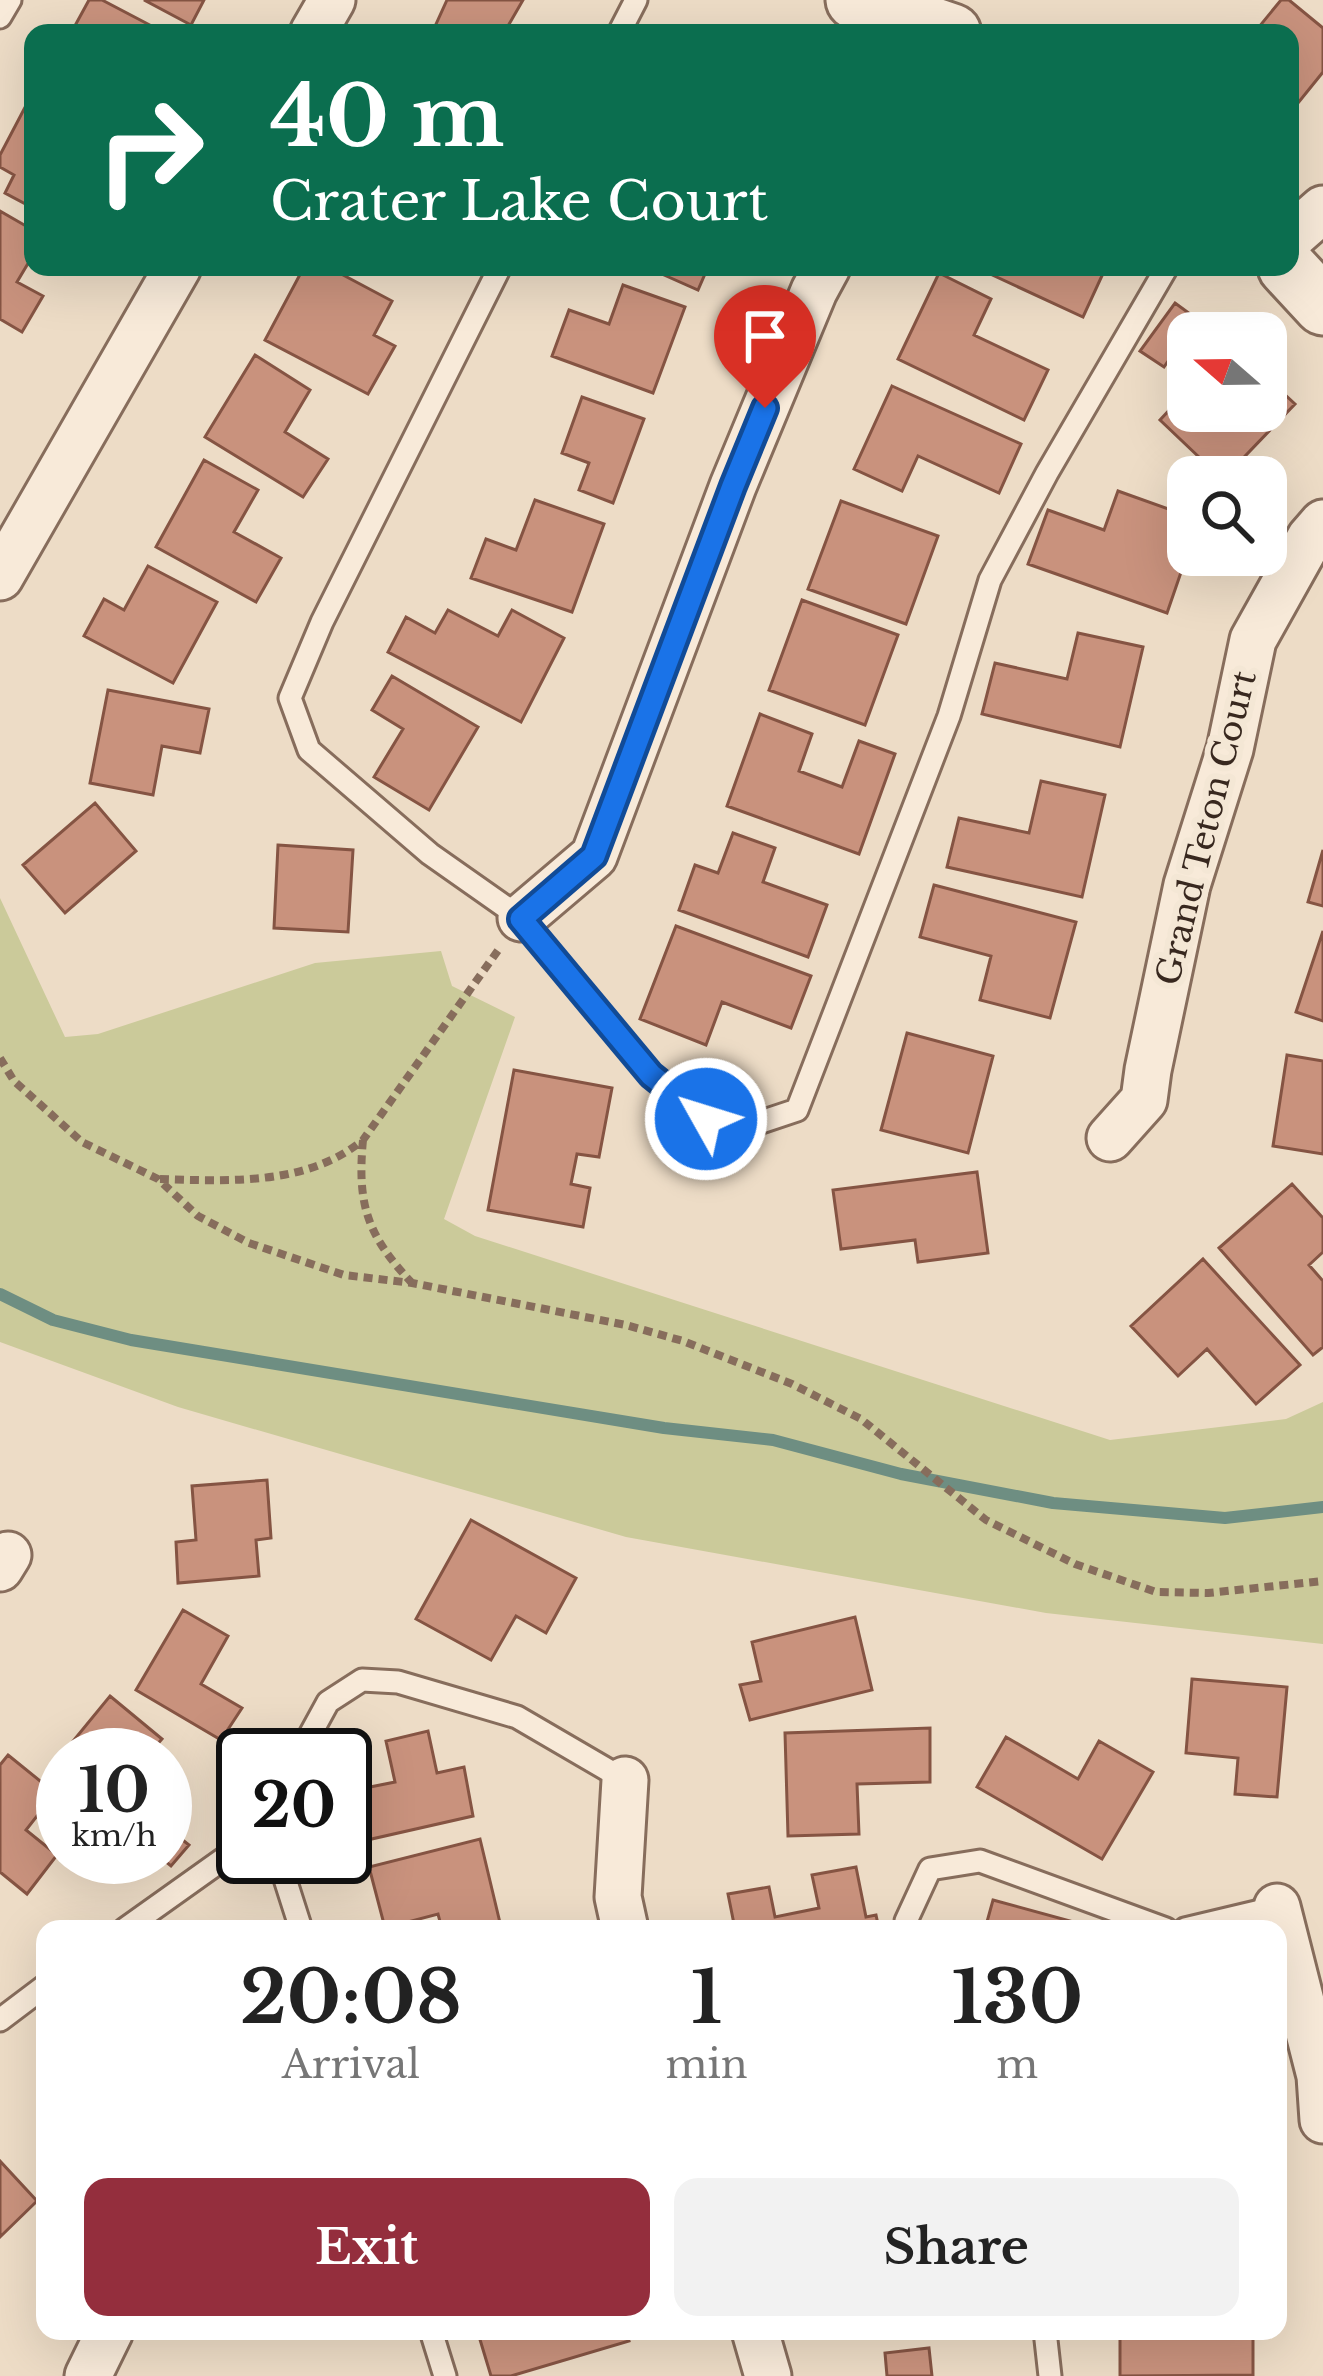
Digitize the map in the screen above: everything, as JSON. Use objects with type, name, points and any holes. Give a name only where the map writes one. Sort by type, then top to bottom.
[{"type":"street","points":[[855,0],[921,24]]},
{"type":"street","points":[[1299,230],[1323,209]]},
{"type":"street","points":[[0,577],[173,276]]},
{"type":"street","points":[[521,919],[594,856],[733,486],[822,276]]},
{"type":"street","points":[[1295,276],[1323,306]]},
{"type":"street","name":"Grand Teton Court","points":[[1110,1138],[1144,1100],[1187,885],[1230,749],[1253,640],[1310,538],[1323,524]]},
{"type":"street","points":[[623,1920],[617,1897],[625,1780]]},
{"type":"street","points":[[1276,1906],[1280,1920]]},
{"type":"street","points":[[1287,1948],[1320,2076],[1323,2120]]},
{"type":"street","points":[[88,2376],[106,2340]]},
{"type":"street","points":[[758,2340],[768,2376]]},
{"type":"lane","points":[[0,16],[10,0]]},
{"type":"lane","points":[[495,276],[322,622],[290,698],[309,750],[430,854],[521,919],[651,1075],[706,1119],[755,1124],[797,1110],[949,716],[990,580],[1162,276]]},
{"type":"lane","points":[[314,1728],[328,1702],[362,1680],[398,1682],[517,1717],[625,1780]]},
{"type":"lane","points":[[906,1920],[930,1869],[980,1861],[1141,1920]]},
{"type":"lane","points":[[138,1920],[216,1865]]},
{"type":"lane","points":[[287,1884],[298,1920]]},
{"type":"lane","points":[[1221,1920],[1276,1906]]},
{"type":"lane","points":[[0,2020],[36,1993]]},
{"type":"lane","points":[[434,2340],[446,2376]]},
{"type":"lane","points":[[1046,2340],[1050,2376]]},
{"type":"path","points":[[158,1179],[282,1176],[348,1153],[363,1140],[521,919]]},
{"type":"path","points":[[0,1058],[14,1081],[82,1142],[158,1179],[198,1216],[249,1243],[344,1275],[412,1283],[626,1325],[683,1341],[792,1384],[860,1419],[986,1520],[1075,1564],[1156,1592],[1323,1581]]},
{"type":"path","points":[[363,1140],[360,1183],[366,1217],[386,1256],[412,1283]]},
{"type":"shaded area","points":[[0,898],[65,1037],[98,1034],[315,963],[441,951],[452,986],[515,1017],[444,1219],[475,1236],[1110,1440],[1286,1419],[1323,1402],[1323,1644],[1046,1613],[626,1537],[178,1407],[0,1342]]},
{"type":"building","points":[[89,0],[102,0],[148,24],[76,24]]},
{"type":"building","points":[[144,0],[204,0],[189,24]]},
{"type":"building","points":[[447,0],[523,0],[509,24],[436,24]]},
{"type":"building","points":[[1281,0],[1289,0],[1323,28],[1323,72],[1299,102],[1299,24],[1261,24]]},
{"type":"building","points":[[24,109],[24,203],[5,193],[14,175],[0,167],[0,155]]},
{"type":"building","points":[[0,211],[24,225],[24,270],[17,282],[43,296],[22,332],[0,319]]},
{"type":"building","points":[[299,276],[345,276],[392,301],[374,335],[395,346],[368,394],[265,340]]},
{"type":"building","points":[[666,276],[704,276],[698,290]]},
{"type":"building","points":[[938,276],[945,276],[991,299],[974,335],[1048,370],[1024,420],[898,359]]},
{"type":"building","points":[[994,276],[1102,276],[1083,317]]},
{"type":"building","points":[[623,285],[685,307],[653,393],[552,356],[569,310],[609,324]]},
{"type":"building","points":[[1167,314],[1164,367],[1140,351]]},
{"type":"building","points":[[255,355],[310,390],[285,432],[328,459],[303,497],[205,437]]},
{"type":"building","points":[[892,386],[1021,444],[999,493],[918,456],[902,491],[854,469]]},
{"type":"building","points":[[582,397],[644,419],[613,503],[579,490],[589,463],[562,453]]},
{"type":"building","points":[[1173,432],[1268,432],[1245,456],[1198,456]]},
{"type":"building","points":[[204,460],[258,490],[234,532],[281,558],[256,602],[156,547]]},
{"type":"building","points":[[1118,491],[1167,508],[1167,576],[1180,576],[1167,613],[1028,564],[1048,510],[1104,530]]},
{"type":"building","points":[[535,500],[604,524],[572,612],[471,578],[486,539],[516,550]]},
{"type":"building","points":[[841,501],[938,536],[906,624],[808,589]]},
{"type":"building","points":[[148,566],[217,602],[173,683],[84,636],[104,599],[124,610]]},
{"type":"building","points":[[802,600],[898,635],[865,725],[769,690]]},
{"type":"building","points":[[448,610],[498,636],[512,610],[564,638],[521,722],[388,652],[406,617],[435,633]]},
{"type":"building","points":[[1078,633],[1143,647],[1120,747],[982,714],[995,663],[1067,679]]},
{"type":"building","points":[[392,676],[478,727],[429,810],[374,777],[403,729],[372,710]]},
{"type":"building","points":[[108,690],[209,709],[200,753],[162,746],[153,795],[90,783]]},
{"type":"building","points":[[760,714],[812,734],[799,771],[842,787],[859,741],[895,754],[859,854],[727,806]]},
{"type":"building","points":[[1041,781],[1105,795],[1082,897],[947,867],[959,818],[1029,833]]},
{"type":"building","points":[[95,803],[136,851],[65,913],[23,865]]},
{"type":"building","points":[[733,833],[775,848],[763,882],[827,905],[808,957],[679,910],[695,865],[718,873]]},
{"type":"building","points":[[278,845],[353,850],[348,932],[274,928]]},
{"type":"building","points":[[1323,850],[1323,906],[1308,902]]},
{"type":"building","points":[[934,885],[1076,922],[1050,1018],[980,1000],[991,956],[920,937]]},
{"type":"building","points":[[676,926],[811,976],[791,1028],[722,1002],[706,1045],[640,1019]]},
{"type":"building","points":[[1323,931],[1323,1021],[1296,1012]]},
{"type":"building","points":[[907,1033],[993,1056],[968,1153],[881,1130]]},
{"type":"building","points":[[1287,1055],[1323,1061],[1323,1154],[1273,1146]]},
{"type":"building","points":[[514,1070],[612,1088],[599,1157],[577,1154],[571,1184],[590,1188],[583,1227],[488,1210]]},
{"type":"building","points":[[977,1172],[988,1253],[918,1262],[915,1240],[841,1249],[833,1190]]},
{"type":"building","points":[[1292,1184],[1323,1218],[1323,1252],[1309,1265],[1323,1281],[1323,1347],[1313,1355],[1219,1248]]},
{"type":"building","points":[[1203,1259],[1300,1365],[1256,1404],[1207,1349],[1178,1376],[1131,1326]]},
{"type":"building","points":[[267,1480],[271,1538],[256,1540],[259,1576],[178,1583],[176,1542],[196,1540],[192,1486]]},
{"type":"building","points":[[471,1520],[576,1578],[546,1633],[516,1616],[491,1660],[416,1619]]},
{"type":"building","points":[[183,1610],[228,1636],[201,1684],[242,1708],[229,1728],[216,1728],[216,1737],[136,1690]]},
{"type":"building","points":[[855,1617],[872,1690],[750,1720],[740,1685],[761,1681],[752,1642]]},
{"type":"building","points":[[1192,1679],[1287,1687],[1277,1797],[1235,1794],[1238,1758],[1186,1753]]},
{"type":"building","points":[[110,1696],[149,1728],[84,1728]]},
{"type":"building","points":[[930,1728],[930,1782],[857,1784],[859,1834],[788,1836],[785,1733]]},
{"type":"building","points":[[428,1731],[437,1773],[464,1767],[473,1816],[372,1839],[372,1787],[395,1782],[386,1741]]},
{"type":"building","points":[[1006,1737],[1078,1779],[1099,1741],[1153,1772],[1102,1859],[977,1787]]},
{"type":"building","points":[[8,1755],[36,1778],[36,1817],[26,1830],[36,1838],[36,1882],[27,1894],[0,1872],[0,1765]]},
{"type":"building","points":[[480,1839],[499,1920],[440,1920],[438,1914],[383,1920],[372,1866]]},
{"type":"building","points":[[856,1867],[866,1917],[876,1915],[877,1920],[733,1920],[728,1894],[769,1887],[775,1917],[819,1908],[812,1875]]},
{"type":"building","points":[[993,1900],[1066,1920],[987,1920]]},
{"type":"building","points":[[0,2161],[36,2202],[0,2237]]},
{"type":"building","points":[[480,2340],[629,2341],[511,2376],[491,2376]]},
{"type":"building","points":[[1120,2340],[1253,2340],[1253,2375],[1120,2376]]},
{"type":"building","points":[[929,2348],[932,2376],[887,2376],[885,2353]]},
{"type":"waterway","points":[[0,1294],[53,1320],[131,1340],[664,1428],[773,1440],[901,1474],[1053,1503],[1225,1518],[1323,1507]]},
{"type":"route","points":[[706,1119],[651,1075],[521,919],[594,856],[765,408]]}]
